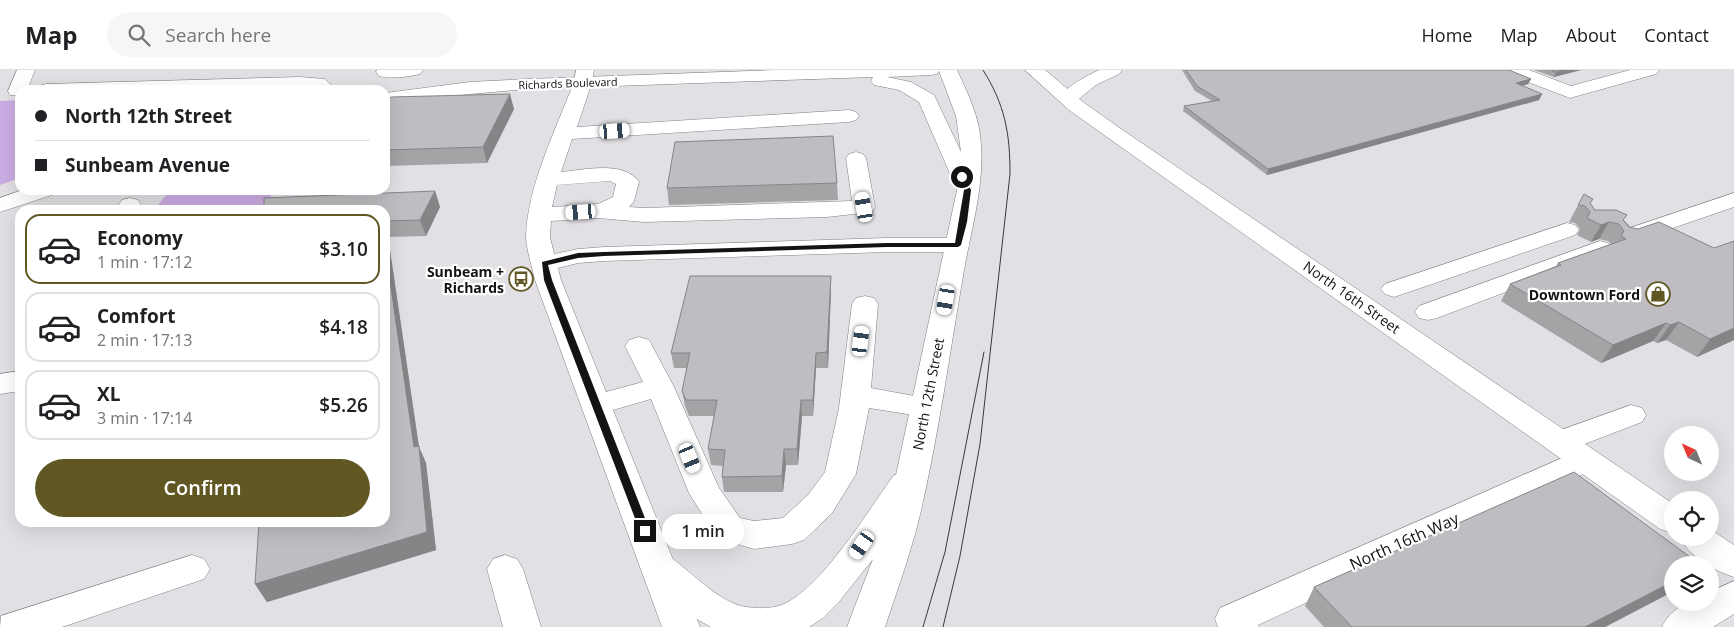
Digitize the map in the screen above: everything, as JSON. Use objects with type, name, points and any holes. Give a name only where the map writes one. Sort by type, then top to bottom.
[{"type":"main road","points":[[16,85],[26,70]]},
{"type":"main road","points":[[385,72],[414,70]]},
{"type":"main road","name":"Richards Boulevard","points":[[390,98],[584,76],[931,70]]},
{"type":"main road","name":"North 12th Street","points":[[866,627],[901,520],[926,406],[968,190],[971,163],[970,127],[962,101],[948,70]]},
{"type":"main road","name":"North 16th Street","points":[[1034,70],[1114,134],[1664,514]]},
{"type":"main road","points":[[1068,98],[1090,81],[1113,70]]},
{"type":"main road","points":[[1513,70],[1570,92],[1650,70]]},
{"type":"main road","points":[[818,72],[887,81],[904,86],[923,95],[931,105],[968,190]]},
{"type":"main road","points":[[139,85],[307,76],[320,85]]},
{"type":"main road","points":[[584,76],[541,199],[538,237],[548,280],[681,627]]},
{"type":"main road","points":[[564,134],[849,116]]},
{"type":"main road","points":[[598,211],[644,215],[828,210],[864,207],[856,158]]},
{"type":"main road","points":[[540,215],[608,209],[623,201],[628,182],[618,176],[610,175],[547,179]]},
{"type":"main road","points":[[0,205],[29,195]]},
{"type":"main road","points":[[1634,234],[1734,200]]},
{"type":"main road","points":[[1394,289],[1567,230]]},
{"type":"main road","points":[[544,264],[578,256],[604,254],[887,245],[958,245]]},
{"type":"main road","points":[[1428,312],[1600,248]]},
{"type":"main road","points":[[639,346],[660,387],[705,493],[729,529],[754,535],[792,531],[820,504],[840,474],[855,396],[865,304]]},
{"type":"main road","points":[[0,384],[15,382]]},
{"type":"main road","points":[[596,405],[660,387]]},
{"type":"main road","points":[[855,396],[926,406]]},
{"type":"main road","points":[[1573,451],[1631,415]]},
{"type":"main road","name":"North 16th Way","points":[[1240,627],[1233,619],[1573,451]]},
{"type":"main road","points":[[658,567],[702,602],[725,616],[744,623],[764,624],[782,621],[810,607],[842,573],[911,474]]},
{"type":"main road","points":[[1709,546],[1734,563]]},
{"type":"main road","points":[[34,624],[192,569]]},
{"type":"main road","points":[[505,569],[522,627]]},
{"type":"main road","points":[[1681,627],[1734,596]]},
{"type":"shaded area","points":[[15,100],[15,180],[0,185],[0,101]]},
{"type":"shaded area","points":[[166,195],[271,195],[271,205],[158,205]]},
{"type":"building","points":[[1186,70],[1509,70],[1531,79],[1516,83],[1542,94],[1268,169],[1184,106],[1220,100],[1197,86]]},
{"type":"building","points":[[510,94],[483,147],[390,150],[391,97]]},
{"type":"building","points":[[833,136],[837,183],[667,188],[675,142]]},
{"type":"building","points":[[435,191],[420,220],[390,221],[390,205],[264,205],[264,198],[390,195],[390,193]]},
{"type":"building","points":[[1584,194],[1593,199],[1590,203],[1595,210],[1616,210],[1627,215],[1623,220],[1629,227],[1638,229],[1659,222],[1714,248],[1734,241],[1734,328],[1710,339],[1679,322],[1670,325],[1666,323],[1613,345],[1510,284],[1561,265],[1558,263],[1626,239],[1621,236],[1624,231],[1619,224],[1609,222],[1601,225],[1587,218],[1590,212],[1585,206],[1578,205]]},
{"type":"building","points":[[690,276],[831,276],[827,352],[816,353],[813,400],[801,400],[797,449],[784,449],[782,476],[722,477],[725,450],[708,449],[717,400],[686,400],[682,391],[690,353],[671,353]]},
{"type":"building","points":[[390,281],[414,447],[419,446],[427,532],[255,584],[259,527],[390,527]]},
{"type":"building","points":[[1574,472],[1664,538],[1664,546],[1675,546],[1689,556],[1664,556],[1664,586],[1585,627],[1352,627],[1314,587]]},
{"type":"tram line","points":[[943,627],[960,556],[980,444],[1010,174],[1009,145],[1005,120],[996,95],[983,70]]},
{"type":"tram line","points":[[923,627],[945,552],[984,352]]},
{"type":"place","name":"Sunbeam + Richards","points":[[521,279]]},
{"type":"place","name":"Downtown Ford","points":[[1658,294]]},
{"type":"route","points":[[645,531],[548,280],[544,264],[578,256],[604,254],[887,245],[958,245],[968,190],[962,177]]}]
